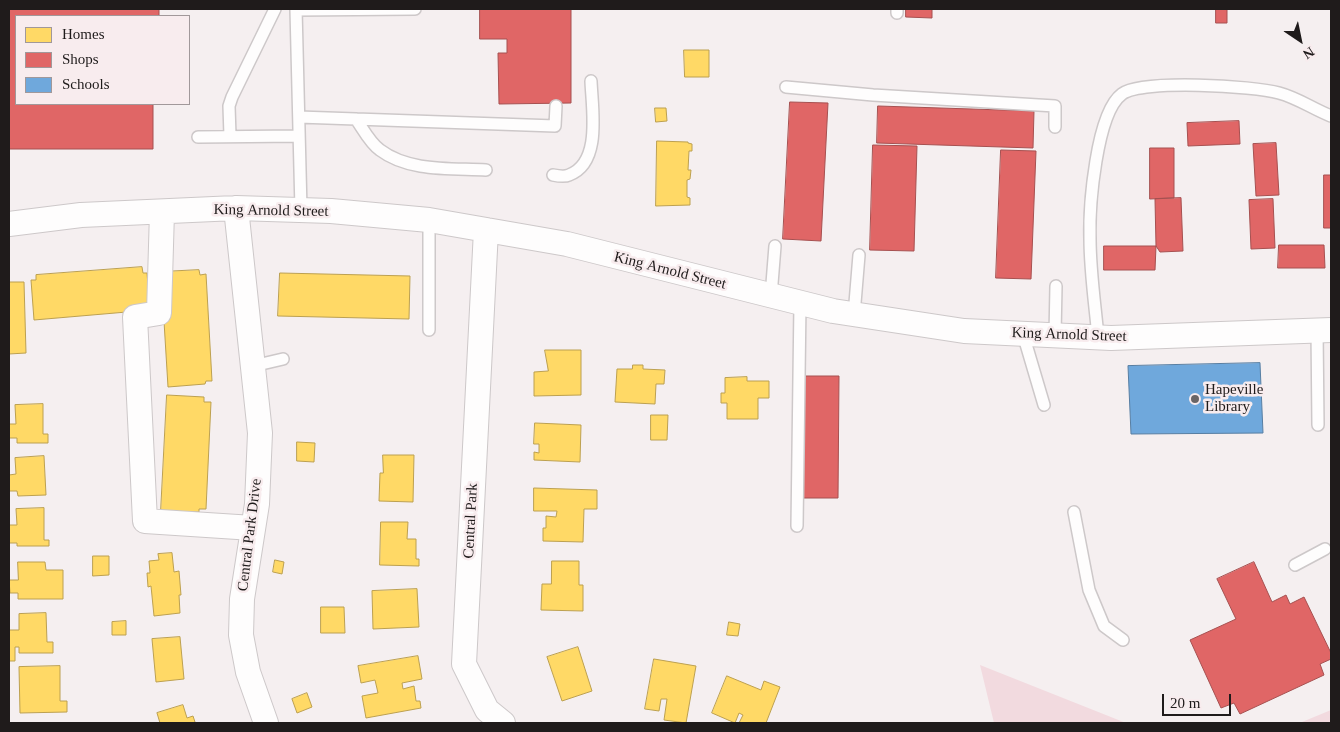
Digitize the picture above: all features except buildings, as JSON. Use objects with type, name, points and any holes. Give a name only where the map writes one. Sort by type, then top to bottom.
[{"type":"street","name":"King Arnold Street","points":[[9,224],[81,215],[236,208],[331,211],[429,220],[567,244],[854,315],[964,331],[1098,337],[1324,330]]},
{"type":"street","name":"Central Park Drive","points":[[236,208],[260,433],[257,504],[242,599],[241,635],[248,672],[266,723]]},
{"type":"street","points":[[162,212],[159,312],[135,317],[144,521],[253,528]]},
{"type":"street","name":"Central Park","points":[[486,230],[464,664],[487,710],[503,723]]},
{"type":"lane","points":[[230,136],[229,106],[232,97],[275,9]]},
{"type":"lane","points":[[301,210],[296,10],[415,9]]},
{"type":"lane","points":[[553,176],[568,176],[582,168],[590,153],[593,125],[591,81]]},
{"type":"lane","points":[[1098,337],[1090,239],[1093,177],[1104,126],[1121,94],[1131,89],[1148,86],[1258,88],[1280,93],[1331,116]]},
{"type":"lane","points":[[786,87],[873,95],[1055,106],[1055,127]]},
{"type":"lane","points":[[299,117],[555,126],[556,106]]},
{"type":"lane","points":[[356,119],[379,150],[405,163],[486,170]]},
{"type":"lane","points":[[198,137],[299,136]]},
{"type":"lane","points":[[429,220],[429,330]]},
{"type":"lane","points":[[771,296],[775,246]]},
{"type":"lane","points":[[854,315],[859,254]]},
{"type":"lane","points":[[1055,335],[1056,286]]},
{"type":"lane","points":[[797,526],[800,303]]},
{"type":"lane","points":[[1318,426],[1324,330]]},
{"type":"lane","points":[[1023,334],[1044,405]]},
{"type":"lane","points":[[253,366],[283,359]]},
{"type":"lane","points":[[1074,512],[1089,590],[1104,626],[1123,640]]},
{"type":"lane","points":[[1295,565],[1325,549]]},
{"type":"shaded area","points":[[980,665],[1126,723],[994,723]]},
{"type":"shaded area","points":[[1331,710],[1331,723],[1271,723],[1302,722]]},
{"type":"place","name":"Hapeville Library","points":[[1195,399]]}]
